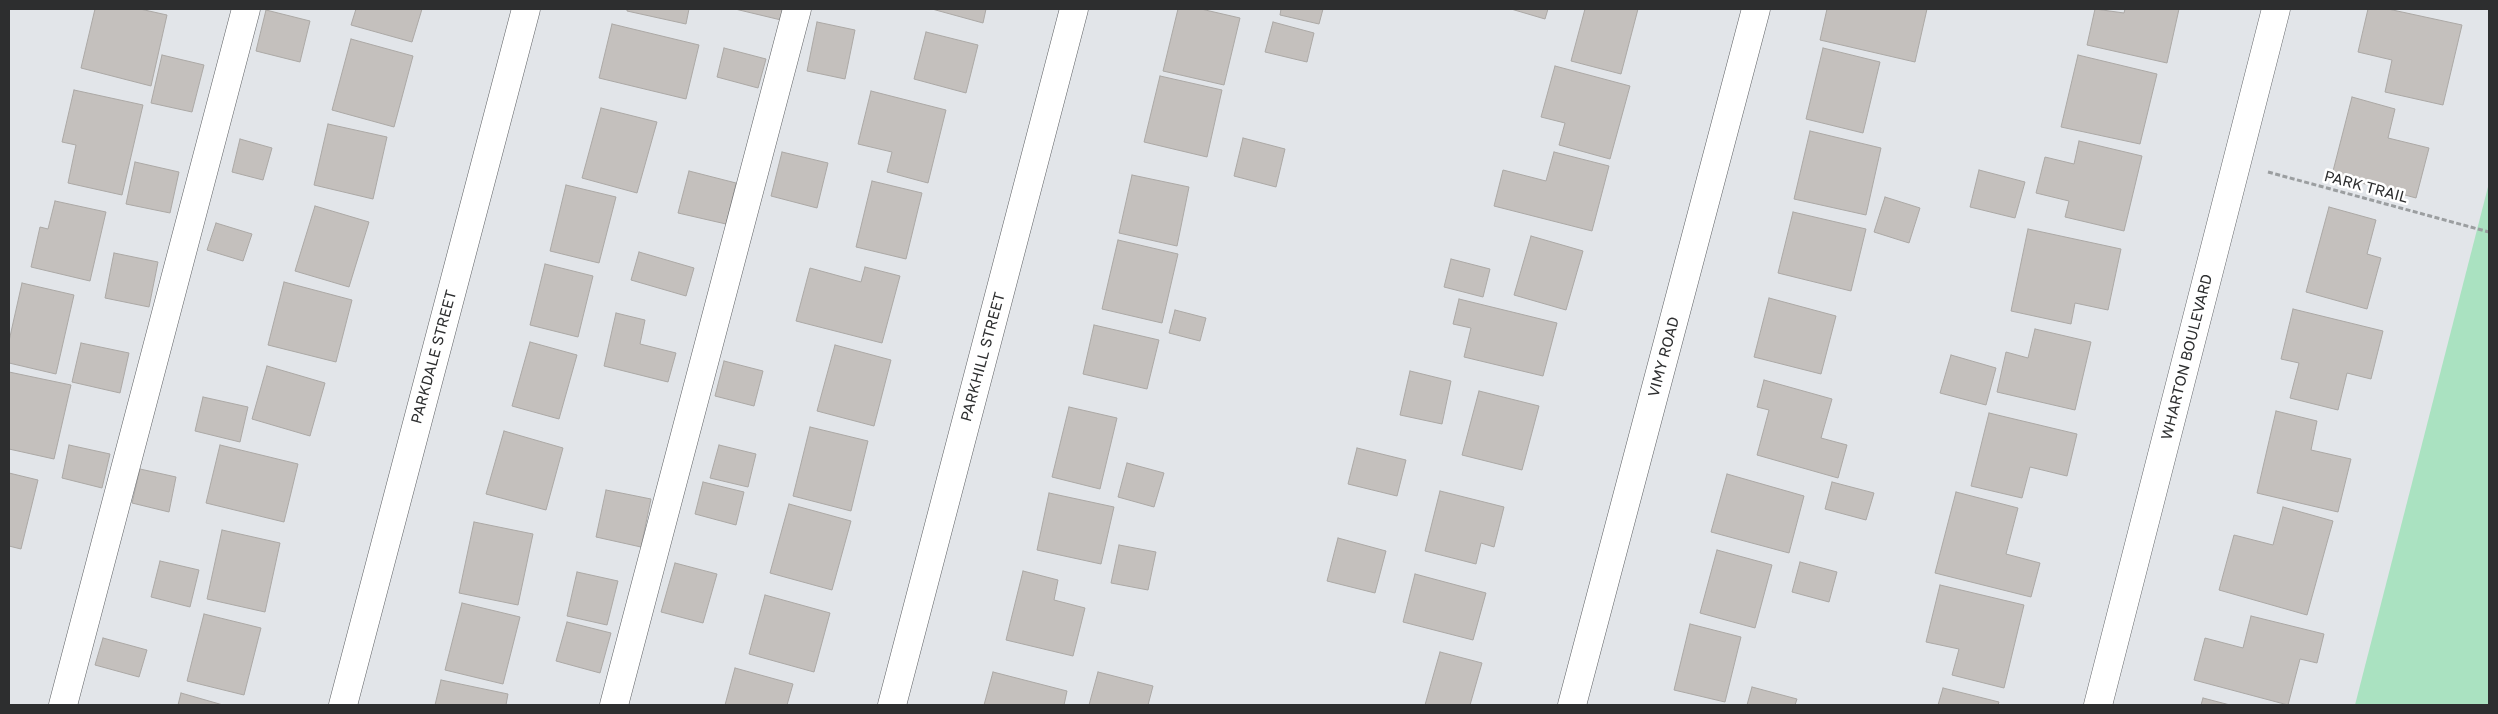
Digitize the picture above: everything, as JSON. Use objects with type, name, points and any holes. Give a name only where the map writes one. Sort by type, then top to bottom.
[{"type":"street","points":[[63,705],[246,9]]},
{"type":"street","name":"PARKDALE STREET","points":[[342,705],[526,9]]},
{"type":"street","points":[[614,705],[797,9]]},
{"type":"street","name":"PARKHILL STREET","points":[[892,705],[1074,9]]},
{"type":"street","name":"VIMY ROAD","points":[[1572,705],[1756,9]]},
{"type":"street","name":"WHARTON BOULEVARD","points":[[2098,705],[2276,9]]},
{"type":"path","name":"PARK TRAIL","points":[[2237,163],[2489,232]]},
{"type":"green space","points":[[2489,183],[2489,705],[2355,705]]},
{"type":"building","points":[[95,9],[140,9],[167,15],[151,86],[81,68]]},
{"type":"building","points":[[356,9],[422,9],[412,42],[351,25]]},
{"type":"building","points":[[627,9],[689,9],[686,24],[627,11]]},
{"type":"building","points":[[735,9],[783,9],[781,20]]},
{"type":"building","points":[[932,9],[986,9],[983,23]]},
{"type":"building","points":[[1178,9],[1201,9],[1240,18],[1224,85],[1163,71]]},
{"type":"building","points":[[1281,9],[1323,9],[1319,24],[1280,15]]},
{"type":"building","points":[[1511,9],[1548,9],[1545,19]]},
{"type":"building","points":[[1585,9],[1638,9],[1621,74],[1571,61]]},
{"type":"building","points":[[1827,9],[1927,9],[1915,62],[1820,40]]},
{"type":"building","points":[[2095,9],[2124,13],[2125,9],[2179,9],[2167,63],[2087,45]]},
{"type":"building","points":[[2368,9],[2388,9],[2462,25],[2443,105],[2385,92],[2392,60],[2358,52]]},
{"type":"building","points":[[266,10],[310,21],[300,62],[256,51]]},
{"type":"building","points":[[817,22],[855,30],[845,79],[807,71]]},
{"type":"building","points":[[1273,22],[1314,33],[1307,62],[1265,52]]},
{"type":"building","points":[[612,24],[699,45],[686,99],[599,78]]},
{"type":"building","points":[[926,32],[978,45],[966,93],[914,79]]},
{"type":"building","points":[[351,39],[413,56],[394,127],[332,110]]},
{"type":"building","points":[[724,48],[766,59],[758,88],[717,77]]},
{"type":"building","points":[[1823,48],[1880,62],[1863,133],[1806,119]]},
{"type":"building","points":[[162,55],[204,65],[192,112],[151,103]]},
{"type":"building","points":[[2078,55],[2157,74],[2140,144],[2061,127]]},
{"type":"building","points":[[1555,66],[1630,86],[1610,159],[1559,145],[1565,123],[1541,117]]},
{"type":"building","points":[[1160,76],[1222,90],[1207,157],[1144,142]]},
{"type":"building","points":[[74,90],[143,105],[122,195],[68,183],[76,145],[62,142]]},
{"type":"building","points":[[871,91],[946,110],[928,183],[887,172],[892,152],[858,144]]},
{"type":"building","points":[[2352,97],[2395,109],[2388,138],[2429,148],[2416,198],[2332,175]]},
{"type":"building","points":[[601,108],[657,122],[637,193],[582,178]]},
{"type":"building","points":[[328,124],[387,137],[373,199],[314,185]]},
{"type":"building","points":[[1810,131],[1881,148],[1866,215],[1794,199]]},
{"type":"building","points":[[1243,138],[1285,149],[1276,187],[1234,176]]},
{"type":"building","points":[[240,139],[272,148],[263,180],[232,172]]},
{"type":"building","points":[[2079,141],[2142,156],[2124,231],[2065,217],[2069,201],[2036,193],[2045,157],[2074,164]]},
{"type":"building","points":[[782,152],[828,163],[817,208],[771,196]]},
{"type":"building","points":[[1554,152],[1609,166],[1592,231],[1494,206],[1503,170],[1546,181]]},
{"type":"building","points":[[135,162],[179,172],[170,213],[126,204]]},
{"type":"building","points":[[1979,170],[2025,182],[2015,218],[1970,207]]},
{"type":"building","points":[[689,171],[736,183],[726,224],[678,213]]},
{"type":"building","points":[[1132,175],[1189,187],[1177,246],[1119,233]]},
{"type":"building","points":[[872,181],[922,193],[906,259],[856,247]]},
{"type":"building","points":[[566,185],[616,197],[599,263],[550,251]]},
{"type":"building","points":[[1885,197],[1920,208],[1909,243],[1874,232]]},
{"type":"building","points":[[55,201],[106,212],[90,281],[31,267],[40,227],[48,229]]},
{"type":"building","points":[[315,206],[369,222],[349,287],[295,271]]},
{"type":"building","points":[[2329,207],[2376,220],[2367,254],[2381,258],[2367,309],[2306,292]]},
{"type":"building","points":[[1793,212],[1866,229],[1851,291],[1778,273]]},
{"type":"building","points":[[216,223],[252,234],[243,261],[207,250]]},
{"type":"building","points":[[2028,229],[2121,249],[2108,310],[2075,303],[2071,324],[2011,311]]},
{"type":"building","points":[[1531,236],[1583,251],[1566,310],[1514,295]]},
{"type":"building","points":[[1118,240],[1178,254],[1162,323],[1102,309]]},
{"type":"building","points":[[639,252],[694,268],[686,296],[631,280]]},
{"type":"building","points":[[114,253],[158,262],[149,307],[105,298]]},
{"type":"building","points":[[1451,259],[1490,269],[1483,297],[1444,287]]},
{"type":"building","points":[[545,264],[593,276],[578,337],[530,325]]},
{"type":"building","points":[[865,267],[900,276],[882,343],[796,321],[810,268],[861,282]]},
{"type":"building","points":[[284,282],[352,300],[336,362],[268,345]]},
{"type":"building","points":[[22,283],[74,295],[56,374],[9,363],[9,341]]},
{"type":"building","points":[[1769,298],[1836,316],[1821,374],[1754,357]]},
{"type":"building","points":[[1459,299],[1557,323],[1543,376],[1464,357],[1471,328],[1453,324]]},
{"type":"building","points":[[2293,309],[2383,331],[2371,379],[2347,373],[2338,410],[2290,398],[2299,363],[2281,359]]},
{"type":"building","points":[[1175,310],[1206,318],[1200,341],[1169,333]]},
{"type":"building","points":[[616,313],[645,320],[640,344],[676,353],[668,382],[604,366]]},
{"type":"building","points":[[1094,325],[1159,340],[1147,389],[1083,374]]},
{"type":"building","points":[[2035,329],[2091,342],[2075,410],[1997,392],[2006,352],[2028,358]]},
{"type":"building","points":[[530,342],[577,355],[559,419],[512,406]]},
{"type":"building","points":[[81,343],[129,353],[120,393],[72,382]]},
{"type":"building","points":[[835,345],[891,360],[874,426],[817,411]]},
{"type":"building","points":[[1951,355],[1996,368],[1986,405],[1940,393]]},
{"type":"building","points":[[724,361],[763,371],[754,406],[715,396]]},
{"type":"building","points":[[267,366],[325,383],[310,436],[252,419]]},
{"type":"building","points":[[1410,371],[1451,381],[1442,424],[1400,415]]},
{"type":"building","points":[[9,372],[71,385],[54,459],[9,449]]},
{"type":"building","points":[[1764,380],[1832,399],[1821,438],[1847,445],[1838,478],[1757,455],[1769,410],[1757,407]]},
{"type":"building","points":[[1479,391],[1539,406],[1522,470],[1462,455]]},
{"type":"building","points":[[203,397],[248,407],[240,442],[195,431]]},
{"type":"building","points":[[1069,407],[1117,418],[1100,489],[1052,477]]},
{"type":"building","points":[[2276,411],[2317,421],[2311,450],[2351,459],[2338,512],[2257,493]]},
{"type":"building","points":[[1989,413],[2077,434],[2067,476],[2030,467],[2022,498],[1971,486]]},
{"type":"building","points":[[810,427],[868,441],[851,511],[793,496]]},
{"type":"building","points":[[504,431],[563,448],[546,510],[486,494]]},
{"type":"building","points":[[69,445],[110,454],[102,488],[62,478]]},
{"type":"building","points":[[220,445],[298,464],[284,522],[206,503]]},
{"type":"building","points":[[719,445],[756,454],[748,487],[710,478]]},
{"type":"building","points":[[1357,448],[1406,460],[1397,496],[1348,484]]},
{"type":"building","points":[[1127,463],[1164,473],[1154,507],[1118,497]]},
{"type":"building","points":[[140,469],[176,477],[169,512],[132,503]]},
{"type":"building","points":[[9,473],[38,480],[21,549],[9,546]]},
{"type":"building","points":[[1727,474],[1804,496],[1789,553],[1711,532]]},
{"type":"building","points":[[703,482],[744,492],[736,525],[695,514]]},
{"type":"building","points":[[1832,482],[1874,493],[1866,520],[1825,509]]},
{"type":"building","points":[[606,490],[651,499],[641,547],[596,537]]},
{"type":"building","points":[[1440,491],[1504,507],[1494,547],[1481,543],[1476,564],[1425,551]]},
{"type":"building","points":[[1956,492],[2018,508],[2006,554],[2040,563],[2031,597],[1935,573]]},
{"type":"building","points":[[1049,493],[1114,507],[1101,564],[1037,550]]},
{"type":"building","points":[[789,504],[851,521],[832,590],[770,573]]},
{"type":"building","points":[[2283,507],[2333,521],[2307,615],[2219,590],[2234,535],[2273,545]]},
{"type":"building","points":[[474,522],[533,534],[518,605],[459,593]]},
{"type":"building","points":[[222,530],[280,543],[265,612],[207,599]]},
{"type":"building","points":[[1338,538],[1386,551],[1375,593],[1327,581]]},
{"type":"building","points":[[1119,545],[1156,552],[1148,590],[1111,583]]},
{"type":"building","points":[[1717,550],[1772,565],[1755,628],[1700,613]]},
{"type":"building","points":[[160,561],[199,570],[190,607],[151,597]]},
{"type":"building","points":[[1800,562],[1837,572],[1829,602],[1792,592]]},
{"type":"building","points":[[675,563],[717,574],[703,623],[661,612]]},
{"type":"building","points":[[1023,571],[1058,580],[1054,600],[1085,608],[1073,656],[1006,640]]},
{"type":"building","points":[[577,572],[618,581],[607,625],[567,616]]},
{"type":"building","points":[[1415,574],[1486,593],[1473,640],[1403,622]]},
{"type":"building","points":[[1940,585],[2024,605],[2004,688],[1952,675],[1959,649],[1926,642]]},
{"type":"building","points":[[765,595],[830,613],[814,672],[749,654]]},
{"type":"building","points":[[462,603],[520,617],[503,684],[445,670]]},
{"type":"building","points":[[204,614],[261,628],[244,695],[187,681]]},
{"type":"building","points":[[2251,616],[2324,634],[2317,663],[2300,659],[2288,705],[2194,680],[2205,638],[2243,648]]},
{"type":"building","points":[[567,622],[611,633],[600,673],[556,661]]},
{"type":"building","points":[[1690,624],[1741,637],[1725,702],[1674,690]]},
{"type":"building","points":[[103,638],[147,650],[139,677],[95,665]]},
{"type":"building","points":[[1440,652],[1482,663],[1470,705],[1425,705]]},
{"type":"building","points":[[735,668],[793,684],[787,705],[725,705]]},
{"type":"building","points":[[993,672],[1067,691],[1064,705],[984,705]]},
{"type":"building","points":[[1098,672],[1153,686],[1148,705],[1089,705]]},
{"type":"building","points":[[441,680],[508,694],[506,705],[435,705]]},
{"type":"building","points":[[1752,687],[1797,699],[1795,705],[1747,705]]},
{"type":"building","points":[[1943,688],[1999,702],[1998,705],[1938,705]]},
{"type":"building","points":[[181,693],[223,705],[178,705]]},
{"type":"building","points":[[2203,698],[2230,705],[2201,705]]}]
